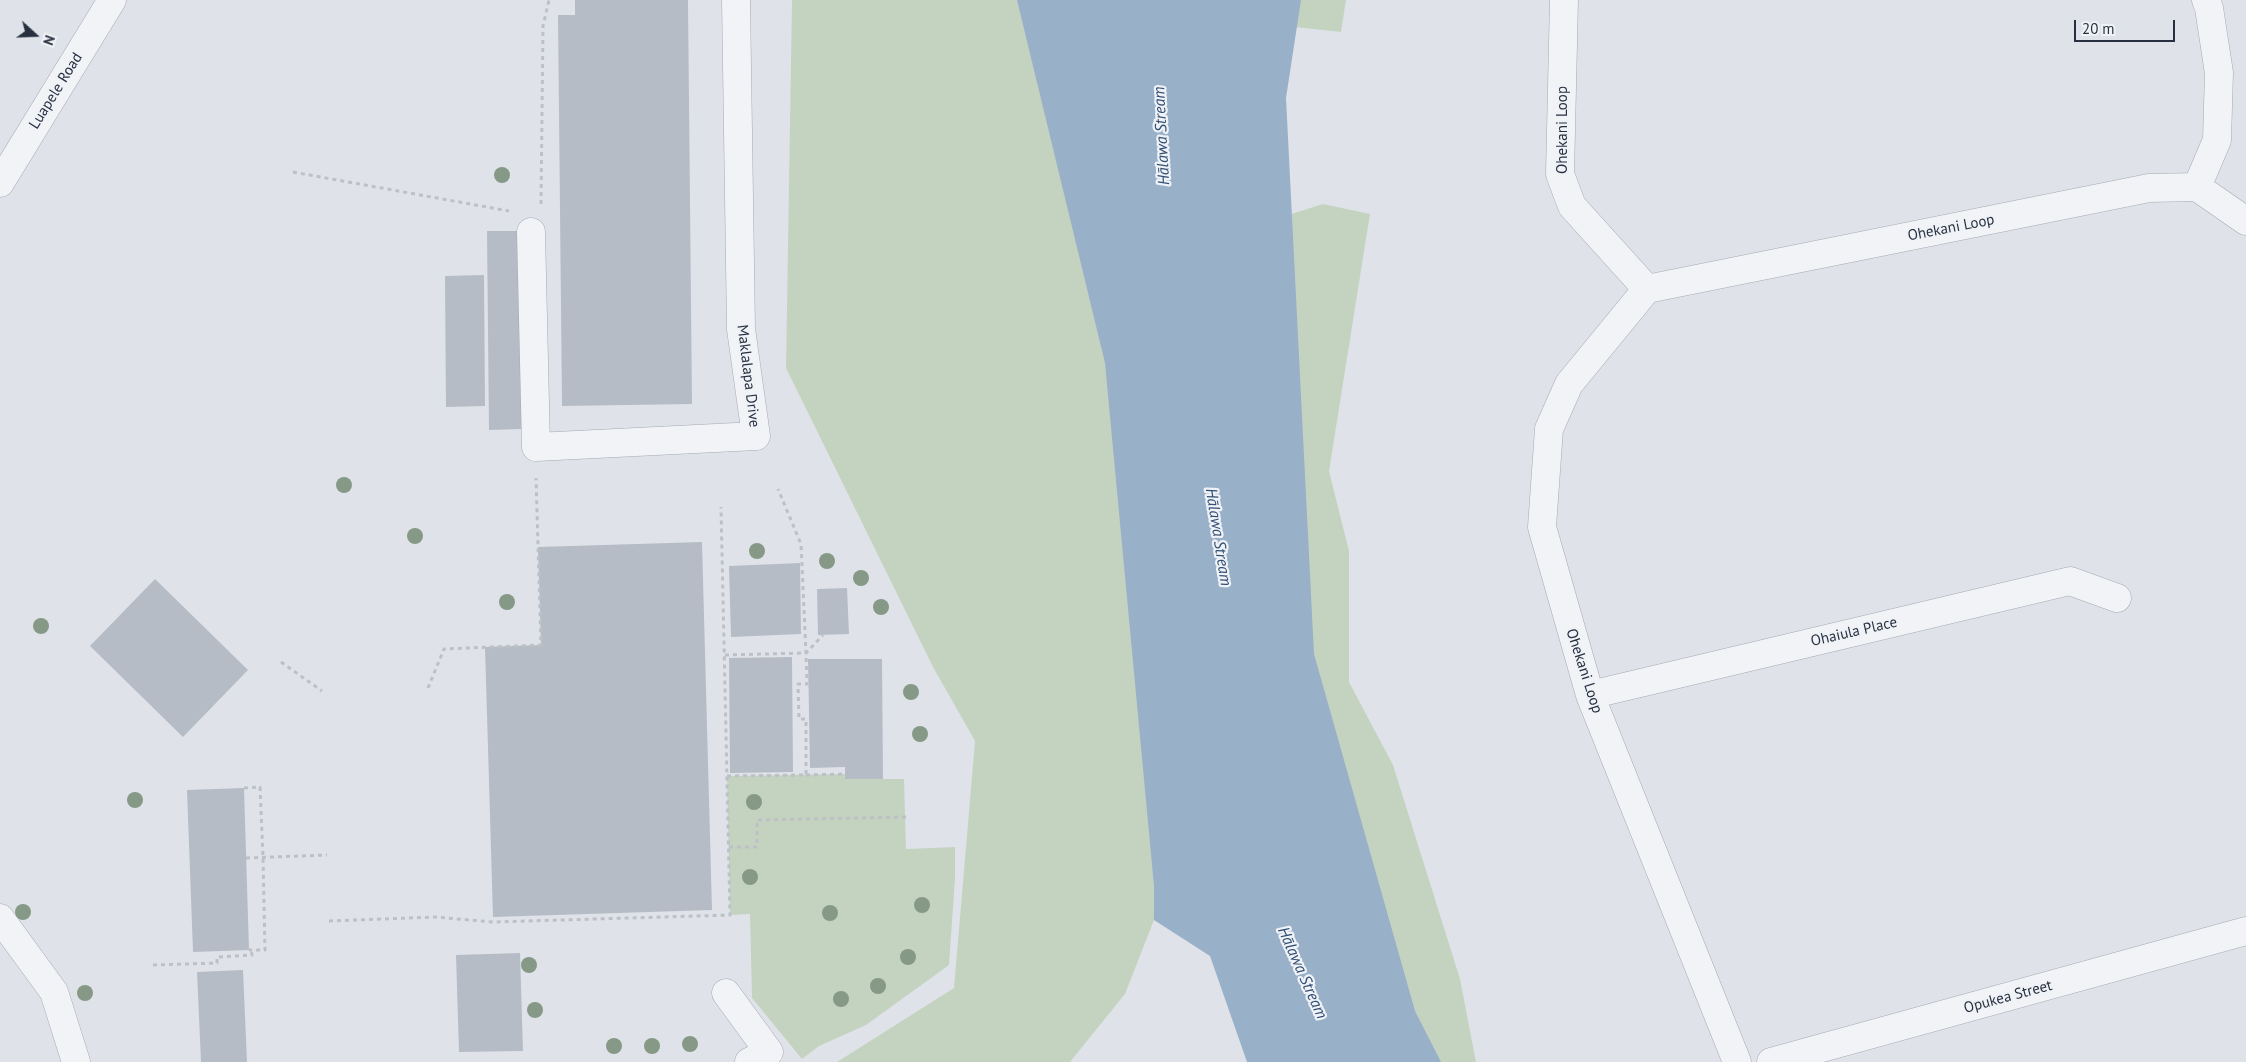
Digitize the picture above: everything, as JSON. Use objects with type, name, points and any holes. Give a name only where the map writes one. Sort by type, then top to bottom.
[{"type":"street","name":"Luapele Road","points":[[0,183],[112,0]]},
{"type":"street","name":"Maklalapa Drive","points":[[536,447],[756,436],[741,329],[736,0]]},
{"type":"street","name":"Ohekani Loop","points":[[1564,0],[1560,174],[1572,206],[1647,289]]},
{"type":"street","points":[[2206,0],[2209,8],[2219,72],[2217,140],[2197,187],[2246,222]]},
{"type":"street","name":"Ohekani Loop","points":[[1737,1062],[1590,695],[1542,527],[1549,429],[1569,384],[1647,289],[2149,188],[2197,187]]},
{"type":"street","points":[[531,232],[536,447]]},
{"type":"street","name":"Ohaiula Place","points":[[1590,695],[2070,581],[2117,598]]},
{"type":"street","points":[[0,918],[54,992],[76,1062]]},
{"type":"street","name":"Opukea Street","points":[[1771,1062],[2246,931]]},
{"type":"street","points":[[726,993],[769,1052],[749,1062]]},
{"type":"path","points":[[531,232],[541,217],[543,26],[549,0]]},
{"type":"path","points":[[293,172],[512,212]]},
{"type":"path","points":[[428,688],[444,648],[541,645],[536,447]]},
{"type":"path","points":[[778,489],[801,544],[807,684],[798,684],[799,719],[806,719],[806,775]]},
{"type":"path","points":[[329,921],[435,917],[493,922],[730,915],[721,507]]},
{"type":"path","points":[[725,654],[806,654],[823,635]]},
{"type":"path","points":[[281,662],[322,691]]},
{"type":"path","points":[[727,776],[846,774]]},
{"type":"path","points":[[153,965],[217,963],[217,957],[252,955],[250,950],[265,950],[260,787],[244,788]]},
{"type":"path","points":[[729,847],[758,847],[757,820],[906,817]]},
{"type":"path","points":[[246,858],[327,855]]},
{"type":"green space","points":[[792,0],[1140,0],[1153,224],[1154,920],[1125,994],[1070,1062],[837,1062],[954,988],[975,741],[933,667],[786,368]]},
{"type":"green space","points":[[1263,0],[1346,0],[1341,32],[1276,25]]},
{"type":"green space","points":[[1323,204],[1370,214],[1329,471],[1349,551],[1349,682],[1393,765],[1460,979],[1476,1062],[1356,1062],[1266,222]]},
{"type":"green space","points":[[846,774],[846,779],[904,779],[906,849],[955,847],[955,878],[949,965],[866,1025],[819,1046],[802,1059],[752,998],[750,914],[730,915],[727,776]]},
{"type":"water","name":"Hālawa Stream","points":[[1017,0],[1301,0],[1286,98],[1314,654],[1415,1011],[1441,1062],[1247,1062],[1210,956],[1154,920],[1154,886],[1105,363]]},
{"type":"building","points":[[575,0],[688,0],[692,404],[562,406],[558,15],[575,15]]},
{"type":"building","points":[[487,231],[520,231],[522,429],[489,430]]},
{"type":"building","points":[[484,275],[485,406],[446,407],[445,276]]},
{"type":"building","points":[[702,542],[712,910],[493,917],[485,647],[541,645],[538,547]]},
{"type":"building","points":[[800,563],[801,634],[731,637],[729,566]]},
{"type":"building","points":[[155,579],[248,670],[183,737],[90,646]]},
{"type":"building","points":[[847,588],[849,634],[818,635],[817,589]]},
{"type":"building","points":[[792,657],[793,772],[730,773],[729,658]]},
{"type":"building","points":[[808,659],[882,659],[883,779],[845,779],[845,767],[810,768]]},
{"type":"building","points":[[244,788],[249,950],[193,952],[187,790]]},
{"type":"building","points":[[520,953],[523,1051],[459,1052],[456,955]]},
{"type":"building","points":[[243,970],[247,1062],[201,1062],[197,972]]}]
